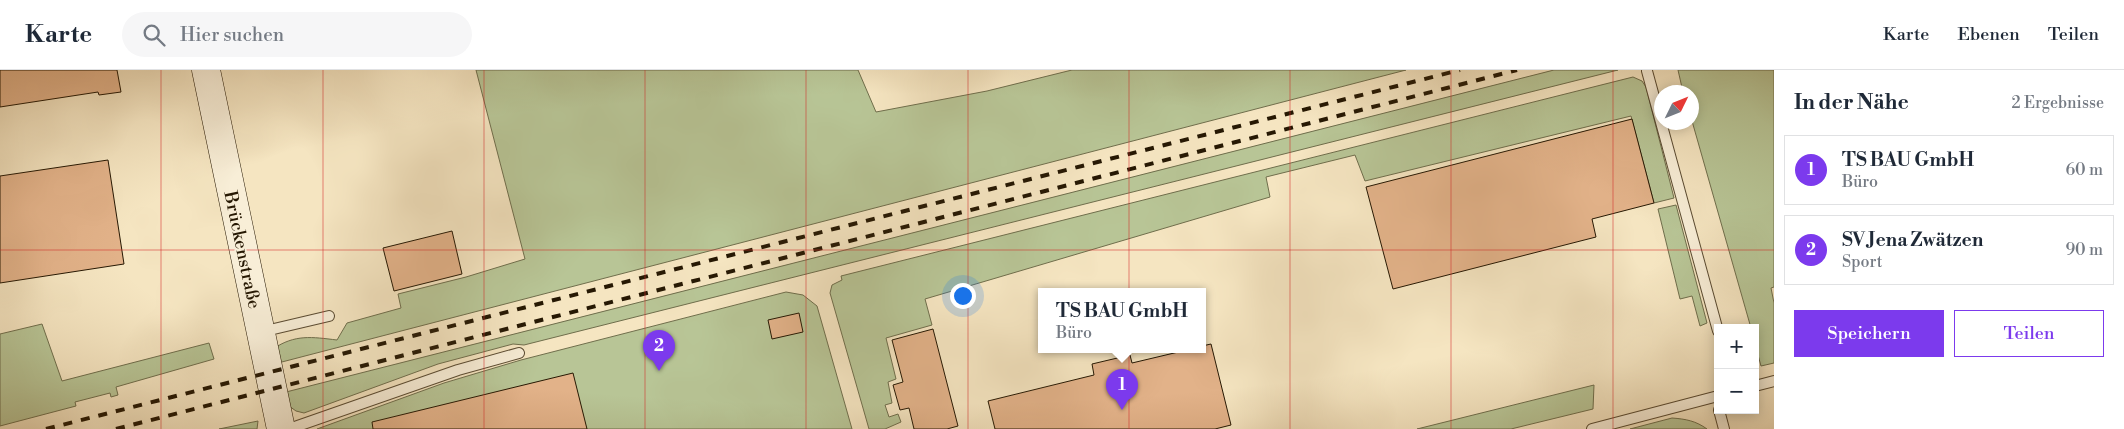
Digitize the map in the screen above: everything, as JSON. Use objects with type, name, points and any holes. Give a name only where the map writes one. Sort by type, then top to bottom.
[{"type":"street","name":"Brückenstraße","points":[[206,70],[281,429]]},
{"type":"lane","points":[[1648,71],[1716,324]]},
{"type":"lane","points":[[260,332],[329,316]]},
{"type":"lane","points":[[289,429],[458,370],[519,353]]},
{"type":"lane","points":[[1759,385],[1774,381]]},
{"type":"lane","points":[[1592,429],[1714,400]]},
{"type":"lane","points":[[1720,414],[1724,429]]},
{"type":"green space","points":[[476,70],[858,70],[876,112],[987,91],[1072,70],[1406,70],[278,363],[273,349],[281,344],[304,338],[337,340],[347,323],[401,308],[398,294],[466,277],[525,259]]},
{"type":"green space","points":[[1554,70],[1618,70],[524,345],[513,344],[438,364],[304,413],[296,411],[289,406],[286,392]]},
{"type":"green space","points":[[1678,70],[1774,70],[1774,287],[1771,288],[1774,303],[1774,363],[1761,366],[1759,359],[1759,324],[1750,324],[1695,130],[1699,130],[1699,85],[1681,85]]},
{"type":"green space","points":[[1633,77],[1642,81],[1646,87],[1654,119],[1654,130],[1657,130],[1674,198],[1654,203],[1631,116],[1365,181],[1355,155],[1266,177],[1270,197],[925,299],[932,325],[886,338],[896,379],[888,382],[892,403],[885,405],[889,417],[898,414],[901,422],[885,429],[869,429],[830,293],[832,285],[842,280],[841,276]]},
{"type":"green space","points":[[1676,205],[1707,323],[1700,326],[1692,296],[1680,299],[1658,209]]},
{"type":"green space","points":[[786,292],[803,295],[817,306],[852,429],[317,429],[444,383],[521,360]]},
{"type":"green space","points":[[42,324],[62,381],[209,343],[214,359],[116,387],[118,395],[111,397],[110,393],[75,402],[76,406],[0,426],[0,334]]},
{"type":"green space","points":[[1594,385],[1593,409],[1511,429],[1417,429]]},
{"type":"green space","points":[[1672,418],[1691,421],[1707,429],[1630,429]]},
{"type":"green space","points":[[258,421],[257,429],[219,429]]},
{"type":"building","points":[[0,70],[117,70],[121,92],[99,95],[98,92],[0,107]]},
{"type":"building","points":[[1632,119],[1654,203],[1592,219],[1596,237],[1393,289],[1366,187]]},
{"type":"building","points":[[108,160],[124,264],[0,283],[0,176]]},
{"type":"building","points":[[452,231],[462,274],[394,291],[383,248]]},
{"type":"building","points":[[799,313],[803,332],[772,339],[768,320]]},
{"type":"building","points":[[933,329],[958,426],[947,429],[914,429],[909,408],[900,410],[893,385],[903,382],[892,340]]},
{"type":"building","points":[[1211,344],[1231,425],[1215,429],[995,429],[988,401],[1094,375],[1092,364],[1130,355],[1132,363],[1174,353],[1206,353],[1206,345]]},
{"type":"building","points":[[573,373],[587,429],[373,429],[372,422]]},
{"type":"railway","points":[[46,429],[1460,70]]},
{"type":"railway","points":[[116,429],[1517,70]]},
{"type":"place","name":"SV Jena Zwätzen","points":[[659,371]]},
{"type":"place","name":"TS BAU GmbH","points":[[1122,410]]}]
